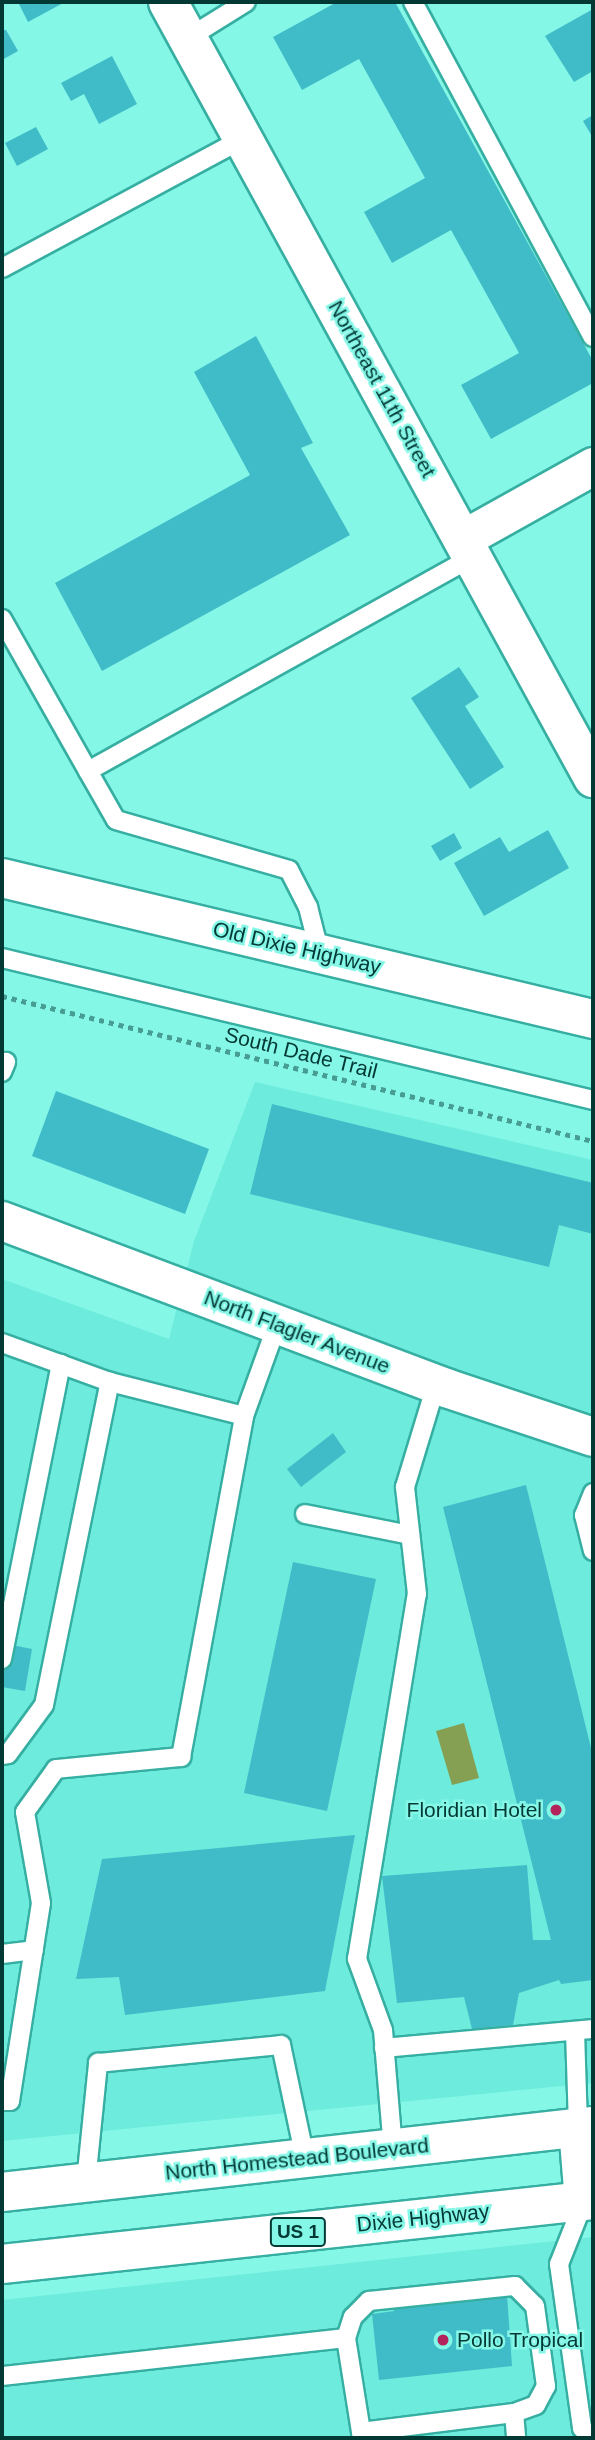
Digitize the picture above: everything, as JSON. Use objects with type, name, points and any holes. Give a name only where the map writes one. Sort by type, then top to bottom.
[{"type":"main road","name":"Northeast 11th Street","points":[[168,2],[469,547],[593,778]]},
{"type":"main road","name":"Old Dixie Highway","points":[[2,878],[320,954],[589,1014]]},
{"type":"main road","name":"North Flagler Avenue","points":[[2,1221],[436,1385],[593,1437]]},
{"type":"main road","name":"North Homestead Boulevard","points":[[2,2192],[586,2127]]},
{"type":"main road","points":[[586,2127],[590,2207]]},
{"type":"main road","name":"Dixie Highway","points":[[2,2264],[590,2207]]},
{"type":"street","points":[[469,547],[593,467]]},
{"type":"lane","points":[[188,38],[246,2]]},
{"type":"lane","points":[[413,2],[593,337]]},
{"type":"lane","points":[[2,268],[244,138]]},
{"type":"lane","points":[[88,771],[469,547]]},
{"type":"lane","points":[[2,619],[116,820],[289,870],[308,907],[320,954]]},
{"type":"lane","points":[[2,958],[593,1100]]},
{"type":"lane","points":[[6,2101],[41,1903],[25,1812],[56,1769],[181,1757],[244,1416],[277,1325]]},
{"type":"lane","points":[[2,1343],[110,1382],[244,1416]]},
{"type":"lane","points":[[2,1659],[61,1364]]},
{"type":"lane","points":[[2,1755],[8,1754],[44,1705],[110,1382]]},
{"type":"lane","points":[[393,2148],[383,2030],[357,1959],[417,1594],[405,1487],[436,1385]]},
{"type":"lane","points":[[593,1493],[584,1515],[593,1551]]},
{"type":"lane","points":[[305,1514],[410,1535]]},
{"type":"lane","points":[[2,1954],[34,1951]]},
{"type":"lane","points":[[384,2048],[584,2030],[586,2127]]},
{"type":"lane","points":[[86,2182],[98,2063],[281,2045],[305,2158]]},
{"type":"lane","points":[[590,2207],[559,2264],[582,2428],[591,2438]]},
{"type":"lane","points":[[515,2286],[535,2306],[546,2386],[536,2405],[514,2413],[361,2435],[346,2339],[352,2317],[369,2301],[515,2286]]},
{"type":"lane","points":[[2,2376],[346,2339]]},
{"type":"lane","points":[[514,2413],[516,2438]]},
{"type":"path","name":"South Dade Trail","points":[[2,996],[593,1141]]},
{"type":"shaded area","points":[[255,1082],[593,1160],[593,2083],[2,2141],[2,1279],[169,1339],[194,1241]]},
{"type":"shaded area","points":[[464,1723],[479,1778],[452,1785],[436,1731]]},
{"type":"shaded area","points":[[593,2237],[593,2438],[2,2438],[2,2300]]},
{"type":"building","points":[[18,2],[65,2],[28,22]]},
{"type":"building","points":[[337,2],[395,2],[593,361],[593,383],[491,439],[461,385],[519,353],[451,230],[392,263],[364,212],[425,178],[359,59],[302,90],[273,37]]},
{"type":"building","points":[[593,9],[593,71],[574,82],[545,36]]},
{"type":"building","points":[[2,30],[6,30],[18,51],[2,60]]},
{"type":"building","points":[[112,56],[137,104],[99,124],[84,94],[71,101],[61,83]]},
{"type":"building","points":[[593,115],[593,138],[583,121]]},
{"type":"building","points":[[36,127],[48,149],[17,166],[5,143]]},
{"type":"building","points":[[256,336],[313,443],[301,448],[350,535],[102,671],[55,583],[250,475],[194,372]]},
{"type":"building","points":[[459,667],[479,697],[465,706],[504,767],[470,789],[411,698]]},
{"type":"building","points":[[548,830],[569,868],[484,916],[454,863],[500,837],[509,852]]},
{"type":"building","points":[[454,833],[462,848],[440,861],[431,846]]},
{"type":"building","points":[[56,1091],[209,1149],[185,1214],[32,1156]]},
{"type":"building","points":[[272,1104],[593,1183],[593,1234],[559,1225],[549,1267],[250,1194]]},
{"type":"building","points":[[333,1433],[346,1452],[301,1487],[287,1469]]},
{"type":"building","name":"Floridian Hotel","points":[[526,1485],[593,1756],[593,1980],[561,1984],[559,1980],[519,1993],[513,2025],[472,2029],[464,1997],[397,2003],[382,1876],[527,1865],[533,1940],[551,1940],[443,1507]]},
{"type":"building","points":[[293,1562],[376,1579],[327,1811],[244,1793]]},
{"type":"building","points":[[2,1643],[32,1649],[25,1691],[2,1687]]},
{"type":"building","points":[[355,1835],[325,1991],[125,2015],[119,1977],[76,1979],[102,1859]]},
{"type":"building","name":"Pollo Tropical","points":[[507,2295],[512,2366],[379,2380],[372,2314],[394,2311],[394,2306]]},
{"type":"place","name":"Floridian Hotel","points":[[556,1810]]},
{"type":"place","name":"Pollo Tropical","points":[[443,2340]]}]
